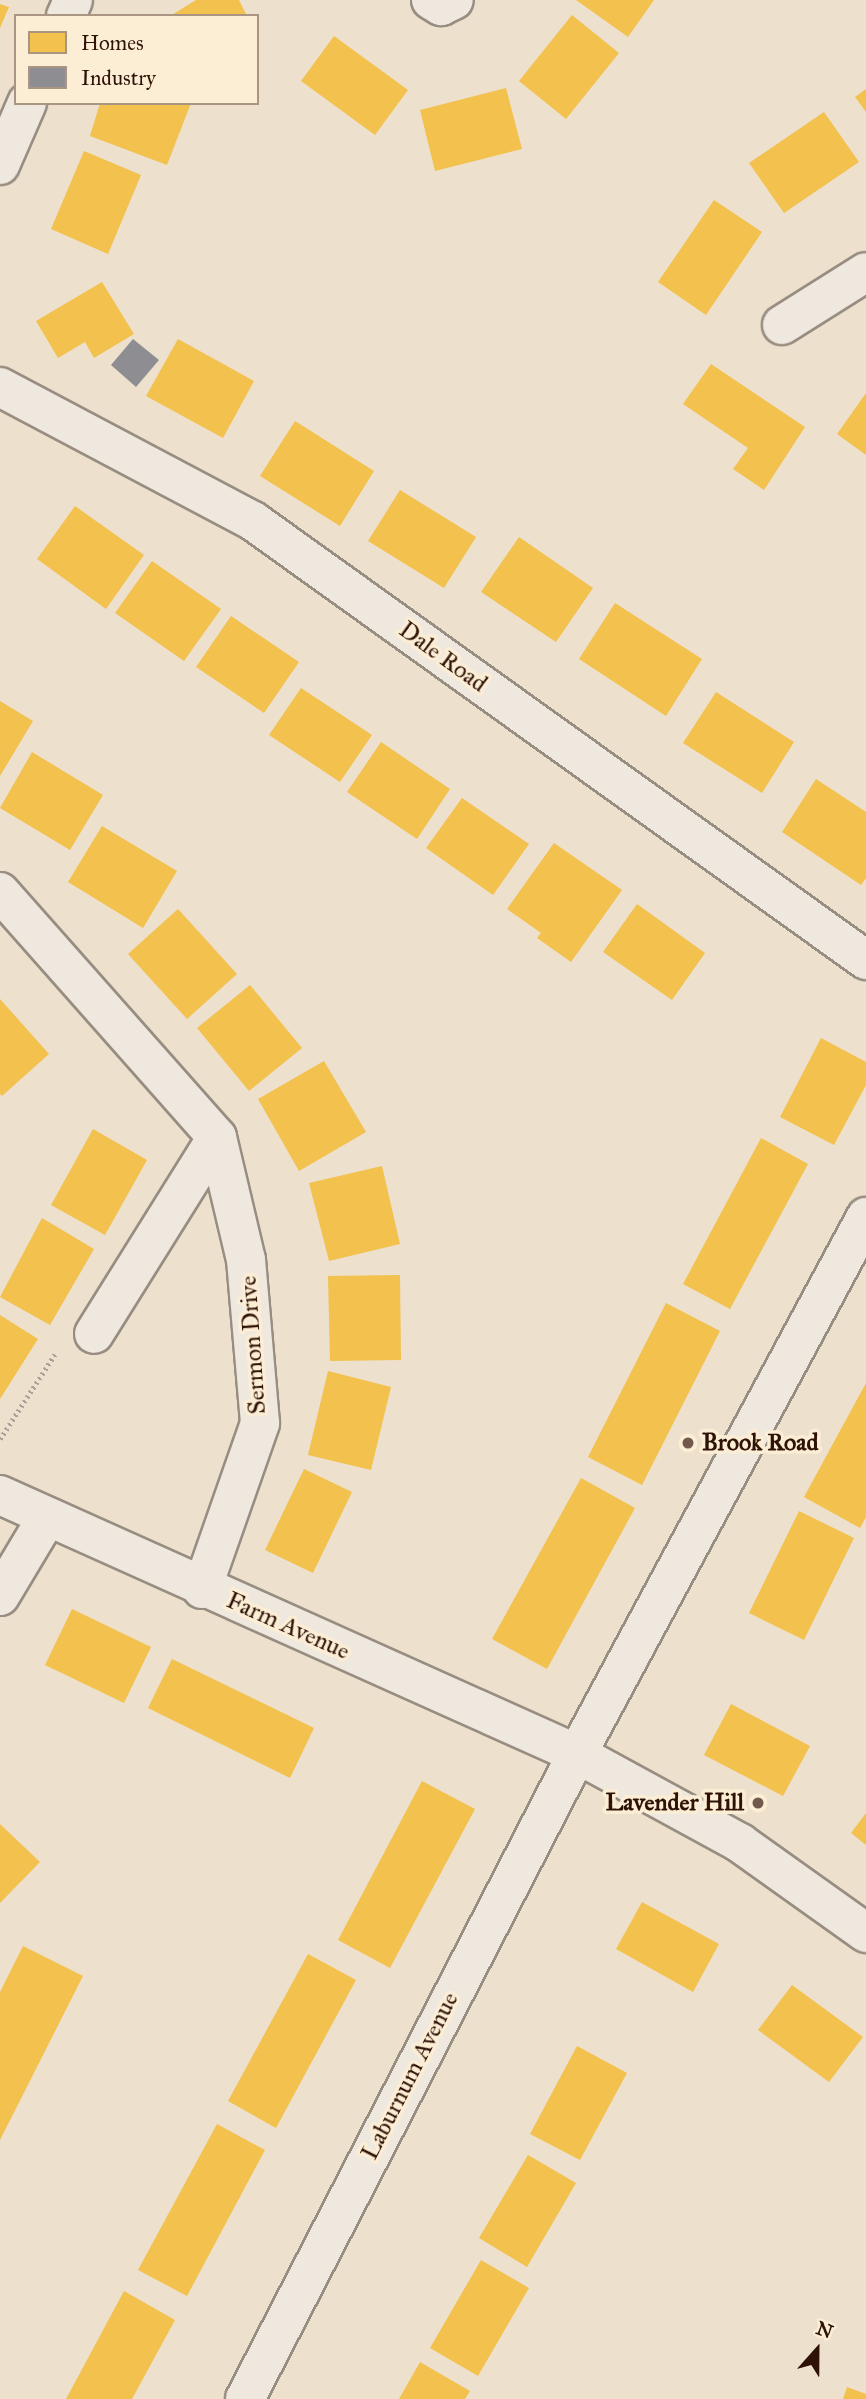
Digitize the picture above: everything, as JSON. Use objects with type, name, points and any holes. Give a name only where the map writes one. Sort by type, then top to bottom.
[{"type":"street","points":[[431,0],[441,6],[454,0]]},
{"type":"street","points":[[0,165],[26,105]]},
{"type":"street","points":[[782,325],[866,272]]},
{"type":"street","name":"Dale Road","points":[[0,387],[253,521],[866,960]]},
{"type":"street","name":"Sermon Drive","points":[[0,892],[217,1137],[246,1260],[260,1423],[202,1589]]},
{"type":"street","points":[[94,1334],[217,1137]]},
{"type":"street","points":[[864,1226],[577,1754],[740,1843],[866,1933]]},
{"type":"street","name":"Farm Avenue","points":[[0,1495],[46,1519],[577,1754]]},
{"type":"street","points":[[0,1596],[46,1519]]},
{"type":"street","name":"Laburnum Avenue","points":[[245,2399],[577,1754]]},
{"type":"path","points":[[0,1439],[77,1321],[94,1334]]},
{"type":"building: Homes","points":[[196,0],[239,0],[246,14],[173,14]]},
{"type":"building: Homes","points":[[576,0],[654,0],[628,37]]},
{"type":"building: Homes","points":[[0,4],[9,7],[0,28]]},
{"type":"building: Homes","points":[[572,15],[619,53],[566,119],[519,81]]},
{"type":"building: Homes","points":[[334,36],[408,90],[375,135],[301,81]]},
{"type":"building: Homes","points":[[506,88],[522,149],[435,171],[420,110]]},
{"type":"building: Homes","points":[[866,89],[866,112],[855,97]]},
{"type":"building: Homes","points":[[99,105],[190,105],[167,165],[90,136]]},
{"type":"building: Homes","points":[[824,112],[859,162],[784,213],[749,163]]},
{"type":"building: Homes","points":[[84,151],[141,175],[108,254],[51,229]]},
{"type":"building: Homes","points":[[714,200],[762,232],[706,315],[658,282]]},
{"type":"building: Homes","points":[[102,282],[134,334],[94,358],[85,342],[58,358],[36,321]]},
{"type":"building: Homes","points":[[178,339],[254,381],[223,438],[146,396]]},
{"type":"building: Homes","points":[[711,364],[805,427],[764,490],[733,469],[748,448],[683,404]]},
{"type":"building: Homes","points":[[866,393],[866,455],[837,434]]},
{"type":"building: Homes","points":[[295,421],[374,471],[340,526],[260,476]]},
{"type":"building: Homes","points":[[400,490],[476,537],[444,588],[368,541]]},
{"type":"building: Homes","points":[[75,506],[144,555],[106,609],[37,559]]},
{"type":"building: Homes","points":[[519,537],[593,588],[556,642],[481,592]]},
{"type":"building: Homes","points":[[152,561],[221,609],[184,661],[115,613]]},
{"type":"building: Homes","points":[[615,603],[702,659],[666,716],[579,659]]},
{"type":"building: Homes","points":[[231,616],[299,662],[264,713],[196,667]]},
{"type":"building: Homes","points":[[301,688],[372,735],[340,782],[269,735]]},
{"type":"building: Homes","points":[[716,692],[794,742],[762,793],[683,743]]},
{"type":"building: Homes","points":[[0,701],[33,721],[0,776]]},
{"type":"building: Homes","points":[[381,742],[450,789],[417,839],[347,792]]},
{"type":"building: Homes","points":[[32,752],[103,795],[70,850],[0,808]]},
{"type":"building: Homes","points":[[816,779],[866,812],[866,878],[861,885],[782,832]]},
{"type":"building: Homes","points":[[462,798],[529,844],[493,895],[426,848]]},
{"type":"building: Homes","points":[[102,826],[177,871],[143,928],[68,882]]},
{"type":"building: Homes","points":[[554,843],[622,890],[571,962],[537,938],[541,933],[507,909]]},
{"type":"building: Homes","points":[[637,904],[705,953],[672,1000],[603,952]]},
{"type":"building: Homes","points":[[178,909],[237,974],[187,1019],[128,954]]},
{"type":"building: Homes","points":[[250,985],[302,1048],[249,1091],[197,1028]]},
{"type":"building: Homes","points":[[0,999],[49,1054],[2,1096],[0,1094]]},
{"type":"building: Homes","points":[[821,1038],[866,1062],[866,1085],[834,1145],[780,1117]]},
{"type":"building: Homes","points":[[324,1061],[366,1132],[299,1171],[258,1099]]},
{"type":"building: Homes","points":[[93,1129],[147,1160],[105,1235],[51,1205]]},
{"type":"building: Homes","points":[[761,1138],[808,1164],[730,1309],[683,1284]]},
{"type":"building: Homes","points":[[382,1166],[400,1244],[329,1261],[309,1183]]},
{"type":"building: Homes","points":[[42,1218],[94,1249],[50,1325],[0,1297]]},
{"type":"building: Homes","points":[[400,1275],[401,1360],[330,1361],[328,1276]]},
{"type":"building: Homes","points":[[666,1303],[720,1331],[642,1485],[588,1457]]},
{"type":"building: Homes","points":[[0,1315],[38,1339],[0,1399]]},
{"type":"building: Homes","points":[[328,1371],[391,1387],[371,1470],[308,1455]]},
{"type":"building: Homes","points":[[866,1383],[866,1517],[860,1528],[804,1497]]},
{"type":"building: Homes","points":[[304,1469],[352,1492],[313,1573],[265,1550]]},
{"type":"building: Homes","points":[[581,1478],[635,1508],[547,1669],[492,1639]]},
{"type":"building: Homes","points":[[799,1511],[854,1538],[804,1640],[749,1613]]},
{"type":"building: Homes","points":[[72,1609],[151,1647],[124,1703],[45,1665]]},
{"type":"building: Homes","points":[[172,1659],[314,1728],[290,1778],[148,1708]]},
{"type":"building: Homes","points":[[731,1704],[810,1746],[783,1796],[704,1755]]},
{"type":"building: Homes","points":[[422,1781],[475,1809],[390,1968],[338,1940]]},
{"type":"building: Homes","points":[[866,1813],[866,1845],[851,1833]]},
{"type":"building: Homes","points":[[0,1824],[40,1862],[0,1903]]},
{"type":"building: Homes","points":[[642,1902],[719,1944],[693,1992],[616,1949]]},
{"type":"building: Homes","points":[[23,1946],[83,1976],[0,2140],[0,1992]]},
{"type":"building: Homes","points":[[308,1954],[356,1980],[276,2128],[228,2101]]},
{"type":"building: Homes","points":[[792,1985],[863,2037],[829,2082],[758,2030]]},
{"type":"building: Homes","points":[[577,2046],[627,2073],[580,2160],[530,2134]]},
{"type":"building: Homes","points":[[217,2124],[265,2150],[187,2296],[138,2270]]},
{"type":"building: Homes","points":[[528,2155],[576,2183],[527,2267],[479,2238]]},
{"type":"building: Homes","points":[[481,2260],[529,2288],[478,2376],[430,2348]]},
{"type":"building: Homes","points":[[124,2291],[175,2320],[132,2399],[66,2399]]},
{"type":"building: Homes","points":[[420,2362],[470,2391],[465,2399],[399,2399]]},
{"type":"building: Homes","points":[[847,2387],[866,2394],[866,2399],[843,2399]]},
{"type":"building: Industry","points":[[133,339],[159,360],[136,387],[111,365]]},
{"type":"place","name":"Brook Road","points":[[688,1443]]},
{"type":"place","name":"Lavender Hill","points":[[758,1803]]}]
